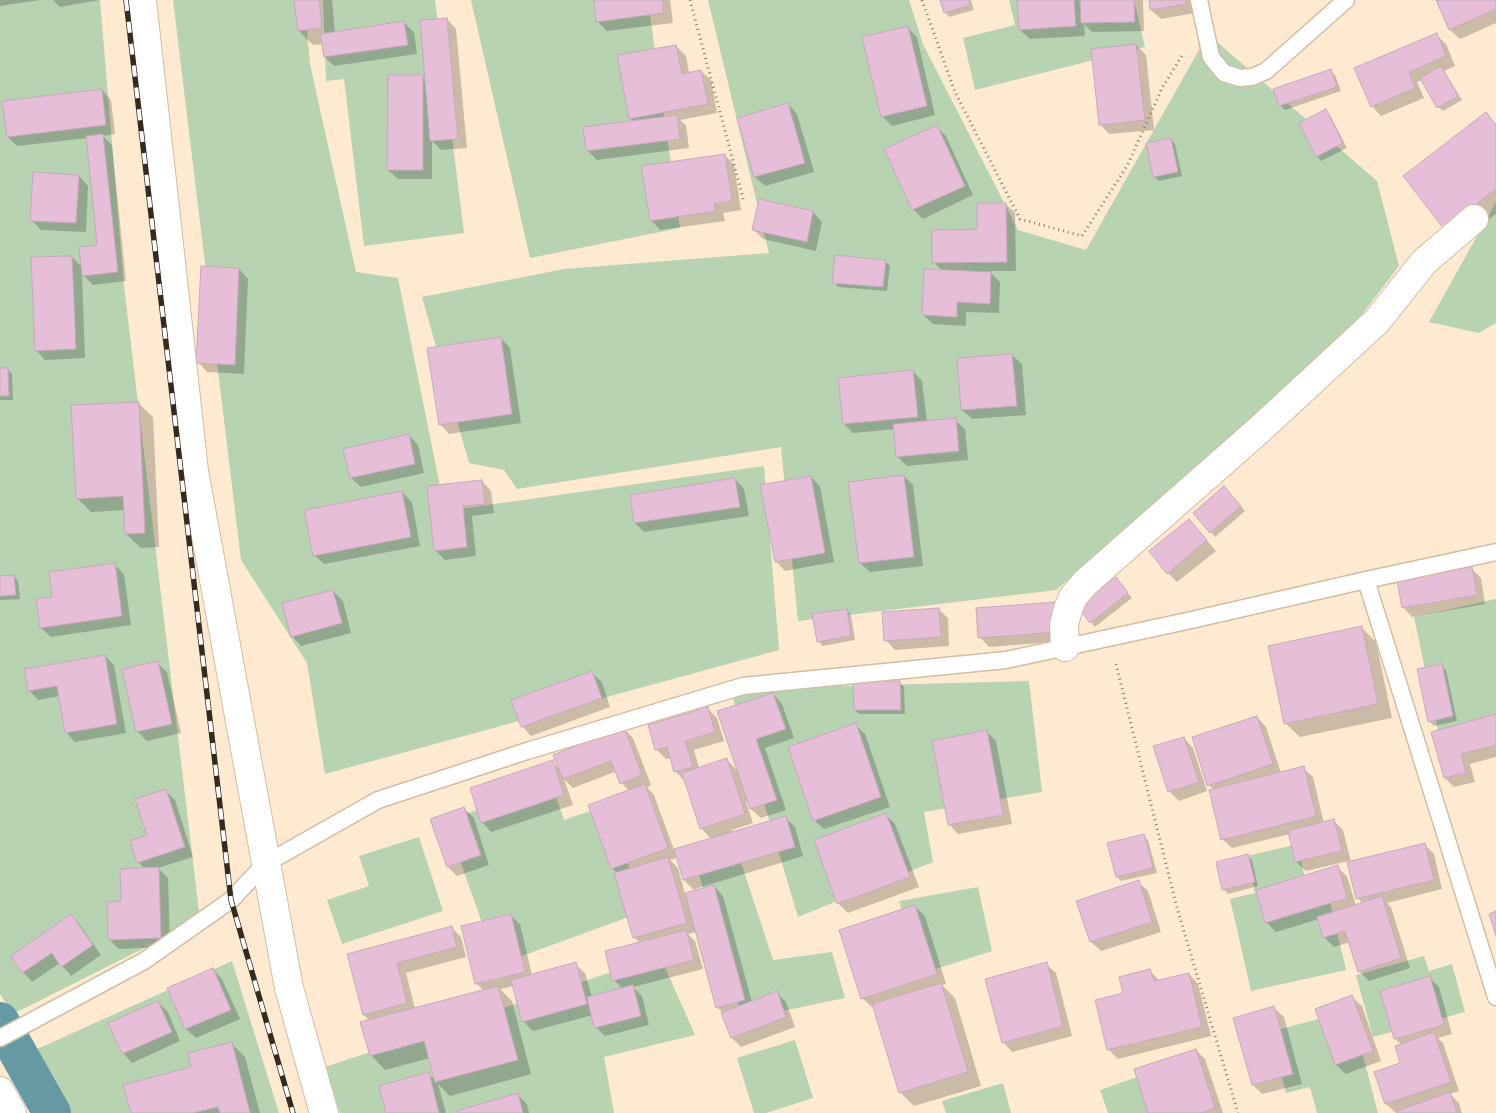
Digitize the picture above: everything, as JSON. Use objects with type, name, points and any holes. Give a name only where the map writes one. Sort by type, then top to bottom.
[{"type":"street","points":[[142,0],[194,472],[289,988],[324,1113]]},
{"type":"street","points":[[1065,647],[1064,625],[1068,609],[1072,597],[1085,583],[1259,430],[1377,321],[1424,262],[1474,219]]},
{"type":"street","points":[[0,1091],[12,1113]]},
{"type":"lane","points":[[1199,0],[1211,57],[1224,73],[1240,78],[1252,77],[1266,71],[1346,0]]},
{"type":"lane","points":[[0,1038],[144,961],[231,900],[265,864],[378,800],[527,751],[742,686],[1006,660],[1496,552]]},
{"type":"lane","points":[[1366,580],[1496,997]]},
{"type":"path","points":[[690,0],[744,202]]},
{"type":"path","points":[[922,0],[955,92],[1020,219],[1082,236],[1127,166],[1162,88],[1204,19]]},
{"type":"path","points":[[1109,637],[1177,908],[1238,1113]]},
{"type":"green space","points":[[0,0],[100,0],[124,286],[200,920],[13,1014],[0,994]]},
{"type":"green space","points":[[173,0],[304,0],[310,64],[356,272],[398,278],[445,511],[764,466],[779,650],[325,774],[307,663],[241,560]]},
{"type":"green space","points":[[323,0],[435,0],[464,233],[364,246],[344,79],[326,81]]},
{"type":"green space","points":[[471,0],[648,0],[680,228],[530,258]]},
{"type":"green space","points":[[708,0],[909,0],[923,44],[1018,230],[1086,250],[1208,34],[1377,181],[1399,266],[1337,347],[1056,590],[798,621],[781,447],[517,489],[504,470],[469,463],[422,297],[564,269],[769,253]]},
{"type":"green space","points":[[1009,0],[1134,0],[1145,47],[975,90],[963,38],[1015,25]]},
{"type":"green space","points":[[1496,202],[1496,323],[1479,333],[1429,322]]},
{"type":"green space","points":[[1496,599],[1496,739],[1442,750],[1414,617]]},
{"type":"green space","points":[[1029,681],[1042,792],[924,812],[933,862],[798,917],[732,695],[803,687]]},
{"type":"green space","points":[[551,783],[564,820],[607,805],[645,911],[497,965],[446,821]]},
{"type":"green space","points":[[419,837],[443,911],[342,944],[327,900],[369,886],[359,856]]},
{"type":"green space","points":[[1298,844],[1309,898],[1328,894],[1346,970],[1251,991],[1230,899],[1255,893],[1247,856]]},
{"type":"green space","points":[[736,847],[773,960],[832,952],[845,998],[744,1019],[735,997],[697,868]]},
{"type":"green space","points":[[978,887],[992,951],[920,974],[899,901]]},
{"type":"green space","points":[[660,956],[695,1035],[604,1057],[614,1113],[340,1113],[325,1067]]},
{"type":"green space","points":[[1424,956],[1429,971],[1452,964],[1465,1012],[1373,1037],[1356,975]]},
{"type":"green space","points":[[232,961],[279,1113],[70,1113],[35,1050]]},
{"type":"green space","points":[[1351,1010],[1378,1113],[1317,1113],[1310,1087],[1286,1093],[1270,1032]]},
{"type":"green space","points":[[795,1040],[813,1098],[766,1113],[754,1113],[737,1058]]},
{"type":"green space","points":[[1151,1072],[1166,1113],[1108,1113],[1100,1090]]},
{"type":"green space","points":[[1003,1083],[1011,1113],[946,1113],[942,1101]]},
{"type":"building","points":[[294,0],[319,0],[322,28],[298,31]]},
{"type":"building","points":[[594,0],[662,0],[664,13],[596,22]]},
{"type":"building","points":[[940,0],[969,0],[970,5],[944,13]]},
{"type":"building","points":[[1017,0],[1074,0],[1076,26],[1019,30]]},
{"type":"building","points":[[1080,0],[1134,0],[1135,22],[1081,23]]},
{"type":"building","points":[[1149,0],[1186,0],[1187,4],[1150,10]]},
{"type":"building","points":[[1436,0],[1496,0],[1496,9],[1449,30]]},
{"type":"building","points":[[447,18],[458,139],[430,141],[420,20]]},
{"type":"building","points":[[404,21],[408,45],[324,57],[320,34]]},
{"type":"building","points":[[908,26],[927,106],[881,117],[862,37]]},
{"type":"building","points":[[1437,33],[1446,56],[1409,72],[1415,88],[1371,107],[1354,68]]},
{"type":"building","points":[[1136,44],[1145,120],[1099,125],[1091,49]]},
{"type":"building","points":[[676,45],[682,74],[701,70],[708,104],[629,119],[617,55]]},
{"type":"building","points":[[1441,66],[1458,96],[1437,108],[1420,78]]},
{"type":"building","points":[[1331,69],[1337,87],[1279,106],[1273,89]]},
{"type":"building","points":[[388,75],[423,75],[423,170],[387,170]]},
{"type":"building","points":[[102,89],[106,125],[7,137],[2,101]]},
{"type":"building","points":[[788,103],[805,163],[754,177],[737,118]]},
{"type":"building","points":[[1326,109],[1343,143],[1316,157],[1299,123]]},
{"type":"building","points":[[1486,112],[1496,125],[1496,189],[1444,229],[1403,176]]},
{"type":"building","points":[[677,115],[680,139],[586,151],[583,127]]},
{"type":"building","points":[[937,125],[965,186],[912,210],[884,149]]},
{"type":"building","points":[[103,134],[118,272],[82,276],[79,247],[97,245],[86,136]]},
{"type":"building","points":[[1171,138],[1178,172],[1153,177],[1146,143]]},
{"type":"building","points":[[725,154],[732,201],[714,204],[716,211],[650,221],[641,166]]},
{"type":"building","points":[[33,172],[79,175],[76,223],[30,221]]},
{"type":"building","points":[[759,199],[813,211],[807,242],[752,230]]},
{"type":"building","points":[[977,203],[1006,203],[1007,262],[932,263],[932,230],[977,229]]},
{"type":"building","points":[[835,255],[886,260],[883,287],[832,283]]},
{"type":"building","points":[[72,256],[76,349],[35,351],[31,257]]},
{"type":"building","points":[[201,266],[239,268],[235,365],[196,363]]},
{"type":"building","points":[[924,269],[991,272],[990,304],[957,302],[957,317],[922,315]]},
{"type":"building","points":[[501,337],[512,414],[439,425],[427,348]]},
{"type":"building","points":[[1012,354],[1017,406],[961,410],[957,358]]},
{"type":"building","points":[[0,368],[8,368],[9,396],[0,396]]},
{"type":"building","points":[[913,370],[918,417],[843,424],[838,378]]},
{"type":"building","points":[[139,402],[145,533],[125,534],[123,496],[76,499],[71,405]]},
{"type":"building","points":[[956,418],[959,451],[896,457],[893,424]]},
{"type":"building","points":[[409,434],[415,464],[350,478],[343,449]]},
{"type":"building","points":[[904,475],[914,557],[859,563],[848,482]]},
{"type":"building","points":[[811,476],[825,553],[775,562],[760,485]]},
{"type":"building","points":[[735,478],[740,507],[634,523],[630,495]]},
{"type":"building","points":[[482,480],[485,504],[463,506],[467,547],[434,551],[427,486]]},
{"type":"building","points":[[1224,486],[1241,506],[1210,533],[1193,513]]},
{"type":"building","points":[[402,491],[411,537],[313,556],[304,510]]},
{"type":"building","points":[[1189,519],[1207,540],[1167,574],[1149,551]]},
{"type":"building","points":[[115,563],[122,616],[40,628],[36,599],[52,597],[49,572]]},
{"type":"building","points":[[1472,567],[1477,595],[1402,608],[1397,580]]},
{"type":"building","points":[[14,575],[16,595],[0,596],[0,576]]},
{"type":"building","points":[[1116,577],[1128,593],[1090,623],[1078,607]]},
{"type":"building","points":[[333,590],[342,623],[291,637],[282,603]]},
{"type":"building","points":[[1055,602],[1057,632],[978,638],[976,608]]},
{"type":"building","points":[[939,608],[941,637],[884,641],[882,612]]},
{"type":"building","points":[[847,609],[851,636],[817,642],[812,614]]},
{"type":"building","points":[[1362,626],[1378,704],[1284,724],[1268,646]]},
{"type":"building","points":[[105,655],[117,724],[65,733],[57,686],[28,691],[24,669]]},
{"type":"building","points":[[158,661],[172,724],[136,732],[122,669]]},
{"type":"building","points":[[1442,664],[1453,716],[1428,722],[1417,669]]},
{"type":"building","points":[[592,671],[602,698],[521,727],[511,700]]},
{"type":"building","points":[[900,681],[901,710],[854,710],[853,682]]},
{"type":"building","points":[[773,693],[786,729],[756,739],[777,800],[750,809],[717,711]]},
{"type":"building","points":[[708,707],[715,732],[685,741],[693,767],[674,772],[667,747],[655,750],[648,725]]},
{"type":"building","points":[[1496,714],[1496,745],[1461,754],[1466,773],[1444,778],[1431,732]]},
{"type":"building","points":[[1257,716],[1273,764],[1207,786],[1192,737]]},
{"type":"building","points":[[856,723],[881,797],[813,821],[788,747]]},
{"type":"building","points":[[624,727],[642,775],[620,784],[611,761],[563,779],[553,755]]},
{"type":"building","points":[[987,730],[1003,815],[948,825],[932,741]]},
{"type":"building","points":[[1184,737],[1199,782],[1168,792],[1153,746]]},
{"type":"building","points":[[727,758],[745,814],[700,829],[682,773]]},
{"type":"building","points":[[553,760],[564,795],[481,823],[470,788]]},
{"type":"building","points":[[1304,766],[1316,816],[1221,840],[1209,790]]},
{"type":"building","points":[[645,784],[668,848],[611,869],[588,805]]},
{"type":"building","points":[[166,789],[185,847],[137,863],[130,841],[147,835],[135,799]]},
{"type":"building","points":[[464,807],[481,855],[447,867],[430,819]]},
{"type":"building","points":[[886,813],[910,877],[837,904],[814,840]]},
{"type":"building","points":[[786,816],[795,847],[683,880],[674,849]]},
{"type":"building","points":[[1334,819],[1342,851],[1295,862],[1288,831]]},
{"type":"building","points":[[1144,834],[1153,868],[1116,877],[1107,843]]},
{"type":"building","points":[[1425,843],[1434,880],[1356,899],[1347,862]]},
{"type":"building","points":[[1248,854],[1255,882],[1222,890],[1216,862]]},
{"type":"building","points":[[668,857],[687,923],[633,938],[614,873]]},
{"type":"building","points":[[1338,865],[1347,898],[1265,923],[1256,890]]},
{"type":"building","points":[[159,867],[161,938],[108,940],[107,902],[121,901],[120,869]]},
{"type":"building","points":[[1139,880],[1152,922],[1090,942],[1076,901]]},
{"type":"building","points":[[714,885],[745,1000],[716,1008],[685,893]]},
{"type":"building","points":[[1382,896],[1401,958],[1358,972],[1345,931],[1323,938],[1317,917]]},
{"type":"building","points":[[915,905],[937,974],[861,999],[839,930]]},
{"type":"building","points":[[1496,911],[1496,936],[1489,914]]},
{"type":"building","points":[[71,914],[93,945],[61,967],[52,953],[22,973],[11,956]]},
{"type":"building","points":[[511,914],[525,972],[475,984],[461,926]]},
{"type":"building","points":[[452,926],[457,947],[397,963],[407,1003],[363,1015],[347,954]]},
{"type":"building","points":[[686,930],[694,960],[612,981],[605,951]]},
{"type":"building","points":[[576,962],[587,1004],[522,1022],[511,980]]},
{"type":"building","points":[[1047,962],[1063,1026],[1002,1043],[985,979]]},
{"type":"building","points":[[213,968],[231,1010],[185,1029],[167,988]]},
{"type":"building","points":[[1150,969],[1154,981],[1189,973],[1202,1027],[1107,1050],[1095,1000],[1123,993],[1119,977]]},
{"type":"building","points":[[1430,976],[1444,1025],[1394,1039],[1380,991]]},
{"type":"building","points":[[941,983],[968,1072],[899,1093],[872,1004]]},
{"type":"building","points":[[633,985],[641,1016],[594,1028],[587,997]]},
{"type":"building","points":[[498,986],[518,1060],[435,1082],[424,1041],[370,1056],[360,1022]]},
{"type":"building","points":[[777,991],[786,1017],[731,1038],[721,1013]]},
{"type":"building","points":[[1352,995],[1373,1051],[1335,1065],[1315,1009]]},
{"type":"building","points":[[158,1001],[172,1032],[122,1054],[108,1023]]},
{"type":"building","points":[[1274,1006],[1293,1074],[1252,1085],[1233,1018]]},
{"type":"building","points":[[1434,1032],[1451,1082],[1385,1104],[1374,1072],[1400,1063],[1395,1046]]},
{"type":"building","points":[[232,1042],[250,1113],[220,1113],[218,1107],[193,1113],[131,1113],[123,1085],[191,1067],[188,1053]]},
{"type":"building","points":[[1196,1049],[1215,1108],[1201,1113],[1148,1113],[1134,1069]]},
{"type":"building","points":[[429,1072],[439,1113],[386,1113],[379,1086]]},
{"type":"building","points":[[1450,1092],[1457,1113],[1398,1113],[1397,1111]]},
{"type":"building","points":[[518,1093],[523,1113],[457,1113],[457,1111]]},
{"type":"waterway","points":[[0,1021],[52,1113]]},
{"type":"railway","points":[[126,0],[231,900],[293,1113]]}]
